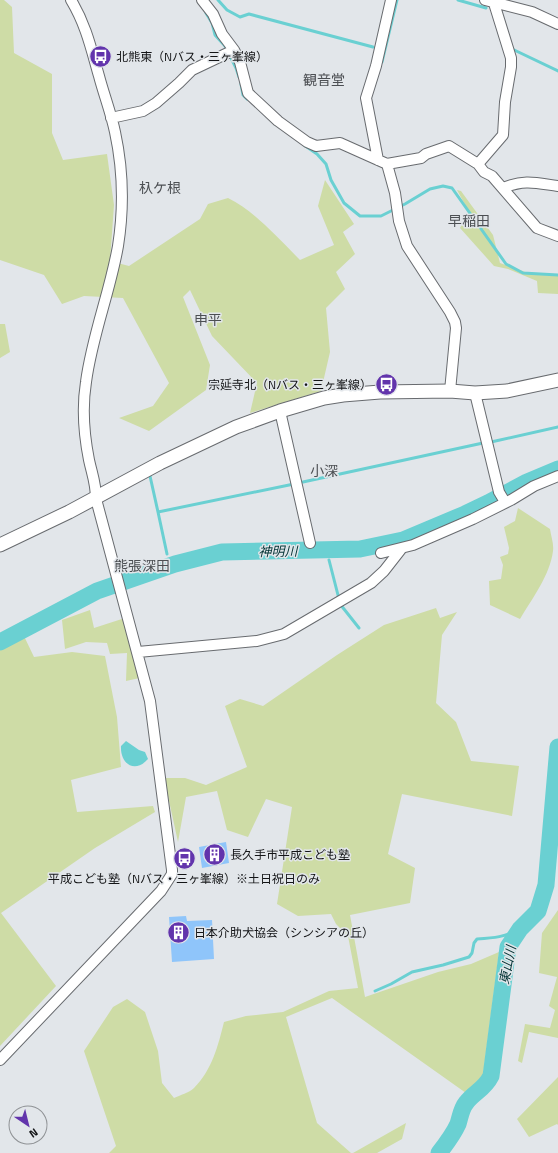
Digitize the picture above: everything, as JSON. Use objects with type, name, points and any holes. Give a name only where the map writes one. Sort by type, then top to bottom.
[{"type":"street","points":[[0,1060],[161,891],[172,874],[150,701],[96,498],[96,486],[89,460],[84,416],[86,382],[94,343],[109,290],[118,246],[122,209],[121,167],[115,131],[83,22],[71,0]]},
{"type":"street","points":[[202,0],[213,14],[222,34],[234,50],[240,62],[248,93],[278,121],[307,142],[316,146],[340,143],[383,162],[421,158],[426,154],[449,146],[478,164],[484,172],[492,176],[537,228],[558,236]]},
{"type":"street","points":[[391,0],[376,66],[366,98],[383,162],[395,193],[399,221],[407,246],[455,322],[456,328],[450,391]]},
{"type":"street","points":[[478,164],[503,135],[505,102],[511,67],[511,58],[491,1]]},
{"type":"street","points":[[491,1],[532,12],[558,24]]},
{"type":"street","points":[[111,118],[143,111],[156,103],[192,70],[234,50]]},
{"type":"street","points":[[503,188],[515,183],[529,182],[558,186]]},
{"type":"street","points":[[0,545],[17,538],[96,498],[160,463],[236,426],[280,411],[324,398],[343,395],[380,392],[450,391],[475,393],[507,391],[558,380]]},
{"type":"street","points":[[475,393],[503,498]]},
{"type":"street","points":[[280,411],[310,543]]},
{"type":"street","points":[[381,553],[413,545],[473,519],[503,498],[558,476]]},
{"type":"street","points":[[138,652],[257,641],[284,634],[371,583],[384,571],[402,548]]},
{"type":"green space","points":[[0,0],[4,0],[12,7],[14,53],[52,74],[52,133],[63,160],[107,154],[114,205],[110,261],[129,266],[200,219],[208,204],[228,198],[248,210],[275,234],[300,260],[334,245],[318,206],[325,180],[354,224],[343,232],[355,254],[336,272],[345,289],[326,308],[330,352],[321,391],[250,413],[257,383],[212,336],[190,290],[183,297],[210,365],[206,390],[149,431],[119,418],[153,406],[169,383],[123,298],[84,296],[62,304],[44,275],[0,260]]},
{"type":"green space","points":[[457,190],[461,191],[493,235],[500,263],[531,274],[558,276],[558,294],[538,293],[537,281],[508,269],[494,266],[460,228],[469,212]]},
{"type":"green space","points":[[0,324],[5,324],[10,352],[0,358]]},
{"type":"green space","points":[[518,508],[550,529],[553,543],[551,560],[548,569],[535,595],[520,619],[490,605],[489,581],[501,579],[503,565],[500,557],[508,554],[509,548],[504,527],[515,521]]},
{"type":"green space","points":[[436,608],[440,618],[457,612],[442,635],[436,703],[456,722],[471,761],[519,766],[512,816],[402,794],[388,854],[415,868],[410,903],[350,915],[365,997],[438,972],[471,964],[499,952],[483,1075],[466,1093],[332,998],[286,1017],[317,1123],[351,1153],[109,1153],[116,1146],[84,1051],[113,1007],[127,999],[145,1012],[158,1051],[162,1083],[174,1098],[192,1090],[210,1066],[217,1049],[224,1022],[246,1016],[283,1012],[329,991],[358,988],[348,936],[336,924],[331,914],[298,916],[277,904],[292,807],[266,799],[248,837],[227,830],[217,791],[186,797],[178,842],[164,778],[185,778],[206,785],[247,767],[225,706],[240,699],[263,706],[337,655],[384,625]]},
{"type":"green space","points":[[90,610],[94,628],[128,617],[144,677],[126,681],[127,653],[110,654],[107,643],[86,642],[65,649],[62,620]]},
{"type":"green space","points":[[23,634],[34,657],[72,652],[105,656],[117,717],[121,767],[71,780],[77,812],[153,806],[155,812],[95,848],[1,913],[56,986],[0,1046],[0,649]]},
{"type":"green space","points":[[558,910],[558,1038],[529,1032],[522,1063],[518,1061],[525,1024],[550,1028],[555,1010],[549,1006],[557,977],[539,973],[542,933]]},
{"type":"green space","points":[[558,1077],[558,1125],[557,1124],[529,1137],[517,1119]]},
{"type":"green space","points":[[406,1123],[402,1139],[377,1153],[353,1153]]},
{"type":"water","points":[[126,741],[139,750],[145,752],[148,759],[138,766],[129,765],[123,758],[121,752],[121,746]]},
{"type":"building","name":"長久手市平成こども塾","points":[[226,842],[229,863],[202,868],[199,847]]},
{"type":"building","name":"日本介助犬協会（シンシアの丘）","points":[[186,916],[187,921],[212,920],[214,959],[172,962],[169,917]]},
{"type":"waterway","points":[[218,0],[227,10],[240,17],[249,14],[373,47]]},
{"type":"waterway","points":[[382,62],[397,0]]},
{"type":"waterway","points":[[458,0],[486,8]]},
{"type":"waterway","points":[[206,13],[212,23],[215,35],[225,46],[239,77]]},
{"type":"waterway","points":[[510,48],[558,71]]},
{"type":"waterway","points":[[241,84],[243,95],[247,99]]},
{"type":"waterway","points":[[304,145],[317,154],[326,164],[331,180],[344,203],[360,216],[381,216],[430,189],[443,186],[452,188],[506,264],[523,273],[558,275]]},
{"type":"waterway","points":[[491,442],[558,427]]},
{"type":"waterway","points":[[303,482],[483,443]]},
{"type":"waterway","name":"神明川","points":[[0,642],[97,591],[175,564],[222,552],[360,549],[403,540],[465,514],[527,482],[558,469]]},
{"type":"waterway","points":[[150,476],[158,512],[294,484]]},
{"type":"waterway","points":[[158,512],[167,554]]},
{"type":"waterway","points":[[329,560],[339,599]]},
{"type":"waterway","points":[[340,604],[359,628]]},
{"type":"waterway","name":"東山川","points":[[439,1153],[456,1128],[464,1105],[485,1085],[491,1076],[508,947],[520,929],[538,911],[546,885],[558,747]]},
{"type":"waterway","points":[[375,991],[412,972],[469,957],[477,939],[494,938],[520,929]]},
{"type":"place","name":"北熊東（Nバス・三ヶ峯線）","points":[[100,57]]},
{"type":"place","name":"宗延寺北（Nバス・三ヶ峯線）","points":[[387,385]]},
{"type":"place","name":"長久手市平成こども塾","points":[[214,855]]},
{"type":"place","name":"平成こども塾（Nバス・三ヶ峯線）※土日祝日のみ","points":[[184,858]]},
{"type":"place","name":"日本介助犬協会（シンシアの丘）","points":[[179,933]]},
{"type":"district","name":"観音堂","points":[[324,80]]},
{"type":"district","name":"杁ケ根","points":[[160,188]]},
{"type":"district","name":"早稲田","points":[[469,221]]},
{"type":"district","name":"申平","points":[[208,320]]},
{"type":"district","name":"小深","points":[[324,471]]},
{"type":"district","name":"熊張深田","points":[[142,566]]}]
